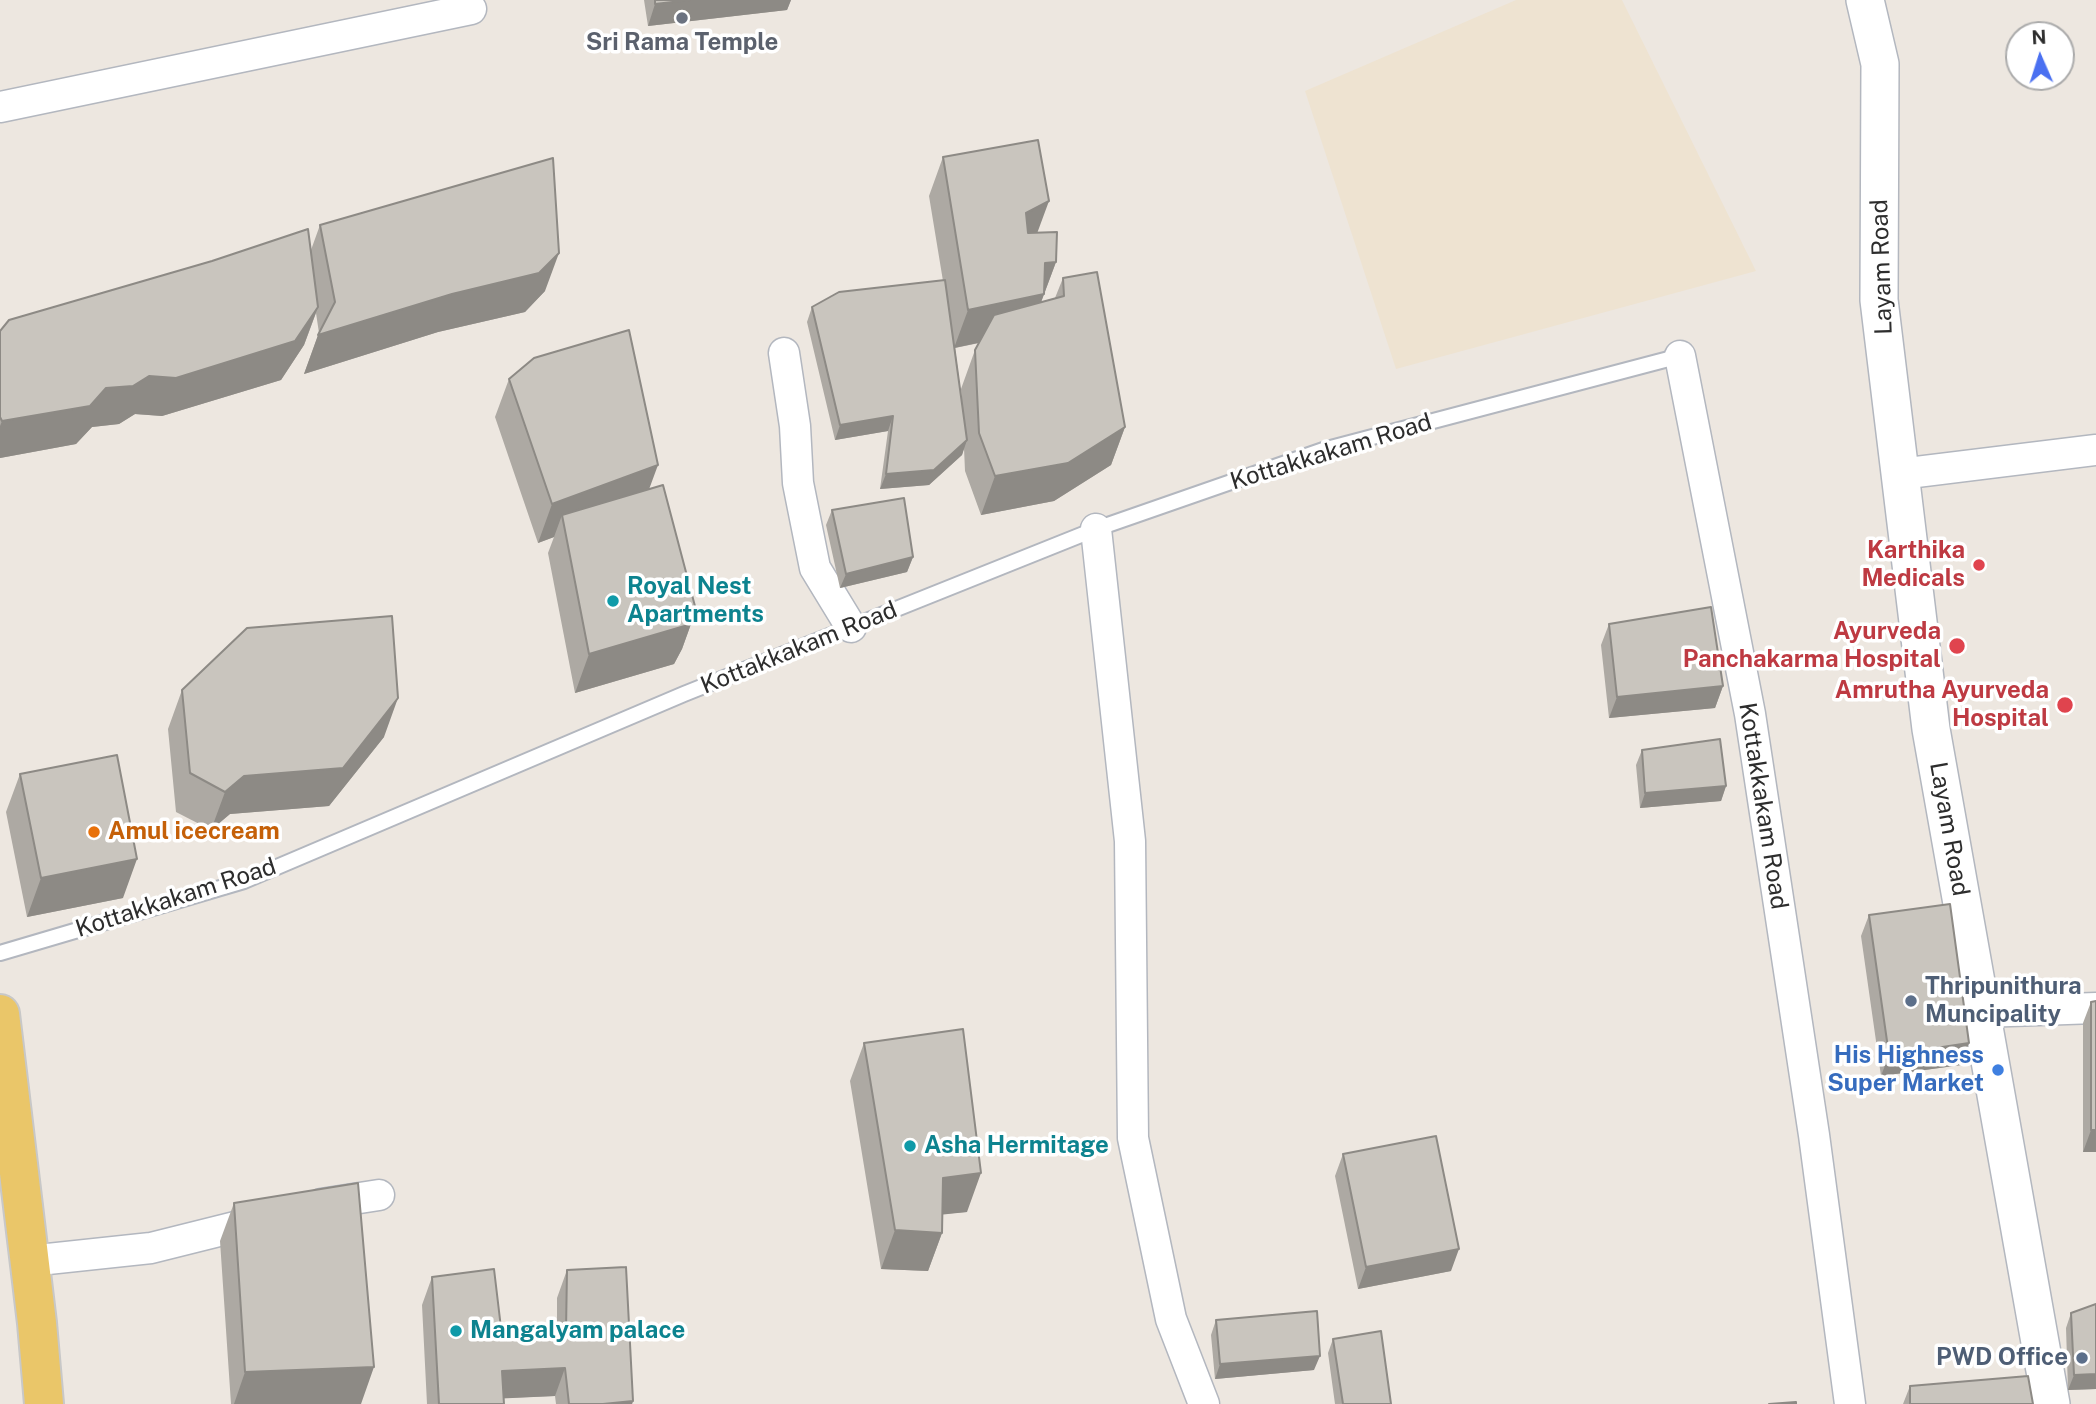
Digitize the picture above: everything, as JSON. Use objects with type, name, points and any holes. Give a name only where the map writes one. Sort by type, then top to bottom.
[{"type":"main road","points":[[0,1014],[3,1061],[44,1404]]},
{"type":"street","name":"Layam Road","points":[[1865,0],[1880,64],[1879,300],[1931,729],[2051,1404]]},
{"type":"street","points":[[0,107],[471,9]]},
{"type":"street","points":[[785,354],[795,426],[799,483],[816,568],[851,627]]},
{"type":"street","name":"Kottakkakam Road","points":[[1680,356],[1750,714],[1814,1135],[1850,1404]]},
{"type":"street","points":[[1900,474],[2096,450]]},
{"type":"street","points":[[1096,528],[1130,841],[1133,1138],[1171,1319],[1203,1404]]},
{"type":"street","points":[[1982,1012],[2096,1008]]},
{"type":"street","points":[[29,1261],[151,1248],[230,1230],[327,1202],[379,1195]]},
{"type":"lane","name":"Kottakkakam Road","points":[[0,953],[244,881],[684,694],[1096,528],[1324,450],[1680,356]]},
{"type":"shaded area","points":[[1516,0],[1622,0],[1756,271],[1396,369],[1305,91]]},
{"type":"building","points":[[655,0],[690,0],[655,4]]},
{"type":"building","points":[[1038,140],[1049,201],[1026,213],[1028,233],[1057,232],[1056,262],[1045,263],[1044,294],[968,310],[943,157]]},
{"type":"building","points":[[553,158],[559,253],[539,273],[452,294],[318,335],[335,302],[320,225]]},
{"type":"building","points":[[308,229],[318,307],[295,341],[176,378],[149,376],[133,386],[106,388],[90,406],[2,421],[0,331],[9,320],[212,261]]},
{"type":"building","points":[[1097,272],[1125,427],[1068,463],[995,476],[979,433],[975,350],[994,315],[1064,296],[1063,278]]},
{"type":"building","points":[[945,280],[967,440],[934,470],[886,474],[893,416],[840,425],[812,307],[839,292]]},
{"type":"building","points":[[629,330],[658,465],[552,504],[509,379],[534,358]]},
{"type":"building","name":"Royal Nest Apartments","points":[[663,485],[696,610],[688,625],[589,654],[562,515]]},
{"type":"building","points":[[904,498],[913,557],[846,574],[832,510]]},
{"type":"building","points":[[1711,607],[1723,686],[1617,697],[1609,624]]},
{"type":"building","points":[[392,616],[398,698],[343,768],[244,776],[225,792],[190,773],[182,690],[247,628]]},
{"type":"building","points":[[1720,739],[1726,786],[1645,793],[1642,750]]},
{"type":"building","points":[[117,755],[137,859],[41,878],[20,774]]},
{"type":"building","name":"Thripunithura Muncipality","points":[[1950,904],[1969,1043],[1889,1055],[1869,915]]},
{"type":"building","points":[[2096,1001],[2096,1130],[2091,1130],[2091,1002]]},
{"type":"building","name":"Asha Hermitage","points":[[963,1029],[981,1173],[943,1178],[942,1233],[895,1230],[864,1043]]},
{"type":"building","points":[[1436,1136],[1459,1249],[1366,1267],[1343,1154]]},
{"type":"building","points":[[358,1183],[374,1367],[245,1372],[234,1203]]},
{"type":"building","name":"Mangalyam palace","points":[[626,1267],[633,1401],[569,1404],[565,1368],[502,1371],[504,1404],[439,1404],[432,1277],[494,1269],[501,1328],[566,1330],[567,1270]]},
{"type":"building","name":"PWD Office","points":[[2096,1304],[2096,1374],[2074,1375],[2071,1313]]},
{"type":"building","points":[[1317,1311],[1320,1356],[1220,1364],[1216,1320]]},
{"type":"building","points":[[1381,1331],[1391,1404],[1343,1404],[1333,1339]]},
{"type":"building","points":[[2028,1376],[2033,1404],[1910,1404],[1910,1386]]},
{"type":"place","name":"Sri Rama Temple","points":[[682,18]]},
{"type":"place","name":"Karthika Medicals","points":[[1979,565]]},
{"type":"place","name":"Royal Nest Apartments","points":[[613,601]]},
{"type":"place","name":"Ayurveda Panchakarma Hospital","points":[[1957,646]]},
{"type":"place","name":"Amrutha Ayurveda Hospital","points":[[2065,705]]},
{"type":"place","name":"Amul icecream","points":[[94,832]]},
{"type":"place","name":"Thripunithura Muncipality","points":[[1911,1001]]},
{"type":"place","name":"His Highness Super Market","points":[[1998,1070]]},
{"type":"place","name":"Asha Hermitage","points":[[910,1146]]},
{"type":"place","name":"Mangalyam palace","points":[[456,1331]]},
{"type":"place","name":"PWD Office","points":[[2082,1358]]}]
